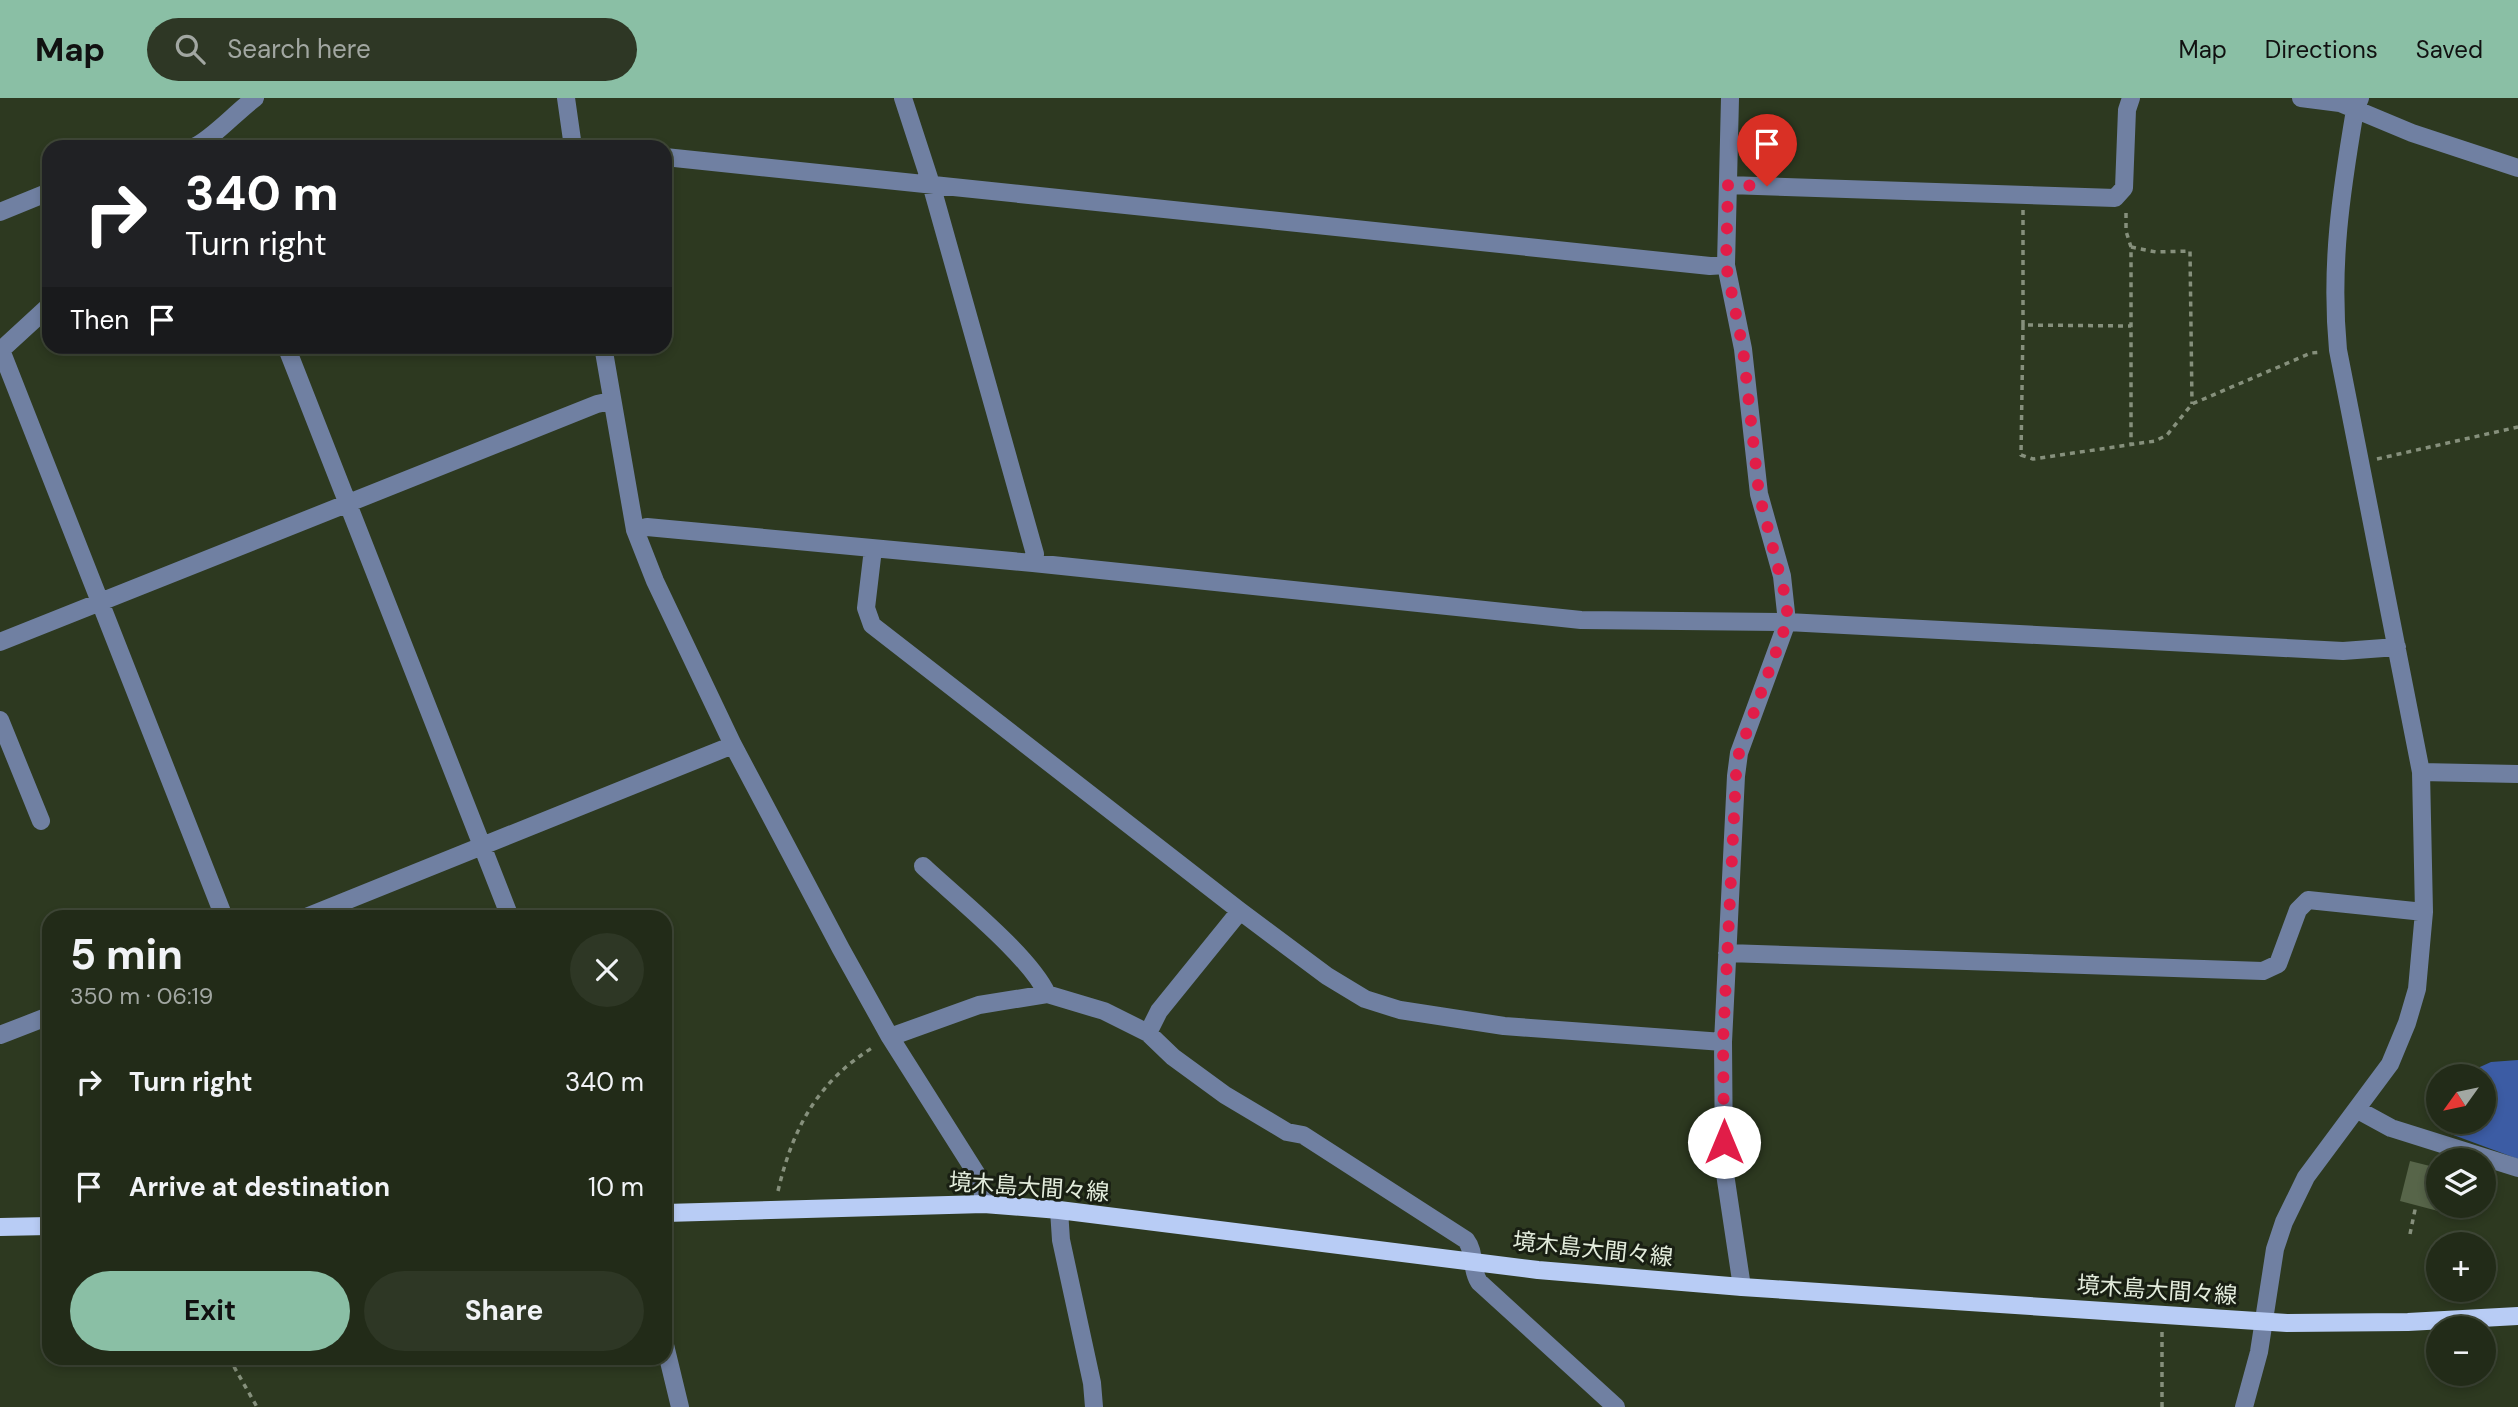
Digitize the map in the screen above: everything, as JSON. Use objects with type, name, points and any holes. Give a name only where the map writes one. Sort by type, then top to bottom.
[{"type":"main road","name":"境木島大間々線","points":[[672,1213],[984,1204],[1059,1210],[1538,1270],[1742,1287],[2264,1322],[2408,1322],[2518,1316]]},
{"type":"main road","points":[[0,1227],[42,1226]]},
{"type":"street","points":[[206,140],[220,124],[255,98]]},
{"type":"street","points":[[566,98],[572,140]]},
{"type":"street","points":[[903,98],[931,184],[1035,554],[1033,563]]},
{"type":"street","points":[[1730,98],[1726,265],[1743,349],[1759,494],[1782,576],[1787,622],[1739,753],[1723,1042],[1724,1167],[1742,1287]]},
{"type":"street","points":[[1728,185],[2108,199],[2121,194],[2124,188],[2127,110],[2131,98]]},
{"type":"street","points":[[2301,98],[2358,104],[2412,133],[2518,168]]},
{"type":"street","points":[[2244,1407],[2264,1322],[2275,1249],[2298,1189],[2390,1064],[2407,1023],[2417,989],[2424,912],[2421,772],[2337,350],[2333,283],[2341,197],[2358,104]]},
{"type":"street","points":[[672,158],[1710,266],[1726,265]]},
{"type":"street","points":[[0,212],[42,195]]},
{"type":"street","points":[[42,312],[1,350],[221,910]]},
{"type":"street","points":[[289,354],[507,910]]},
{"type":"street","points":[[604,354],[635,530],[655,581],[733,745],[890,1037],[976,1172],[982,1187],[984,1204]]},
{"type":"street","points":[[0,642],[611,401]]},
{"type":"street","points":[[635,530],[647,527],[1033,563],[1581,620],[1787,622],[2343,651],[2397,647]]},
{"type":"street","points":[[873,549],[866,608],[872,625],[1240,911],[1336,982],[1380,1006],[1504,1027],[1723,1042]]},
{"type":"street","points":[[0,720],[41,821]]},
{"type":"street","points":[[324,910],[733,745]]},
{"type":"street","points":[[2421,772],[2518,774]]},
{"type":"street","points":[[923,866],[1009,946],[1042,982],[1047,994]]},
{"type":"street","points":[[1727,953],[2263,971],[2278,964],[2298,910],[2308,900],[2424,912]]},
{"type":"street","points":[[1148,1033],[1159,1012],[1240,911]]},
{"type":"street","points":[[890,1037],[979,1005],[1047,994],[1104,1011],[1148,1033],[1173,1057],[1225,1095],[1287,1132],[1303,1135],[1449,1226],[1473,1248],[1479,1282],[1616,1407]]},
{"type":"street","points":[[0,1035],[42,1019]]},
{"type":"street","points":[[2358,1110],[2391,1128],[2518,1168]]},
{"type":"street","points":[[1059,1210],[1061,1240],[1092,1383],[1094,1407]]},
{"type":"street","points":[[670,1365],[680,1407]]},
{"type":"path","points":[[2121,194],[2127,208],[2126,231],[2131,247],[2131,444]]},
{"type":"path","points":[[2022,196],[2024,325],[2021,455],[2033,459],[2155,441],[2167,435],[2192,404],[2311,353],[2337,350]]},
{"type":"path","points":[[2131,247],[2156,252],[2190,251],[2192,404]]},
{"type":"path","points":[[2024,325],[2131,326]]},
{"type":"path","points":[[2361,461],[2518,427]]},
{"type":"path","points":[[774,1211],[794,1136],[824,1086],[848,1063],[890,1037]]},
{"type":"path","points":[[2410,1234],[2416,1205]]},
{"type":"path","points":[[2162,1315],[2162,1407]]},
{"type":"path","points":[[233,1365],[257,1407]]},
{"type":"water","points":[[2518,1060],[2518,1159],[2496,1151],[2496,1148],[2488,1148],[2451,1134],[2496,1134],[2496,1064],[2487,1064]]},
{"type":"building","points":[[2410,1161],[2426,1165],[2426,1208],[2400,1201]]},
{"type":"route","points":[[1724,1142],[1723,1042],[1736,775],[1739,753],[1787,622],[1782,576],[1764,520],[1759,494],[1743,349],[1726,265],[1728,185],[1767,186]]}]
